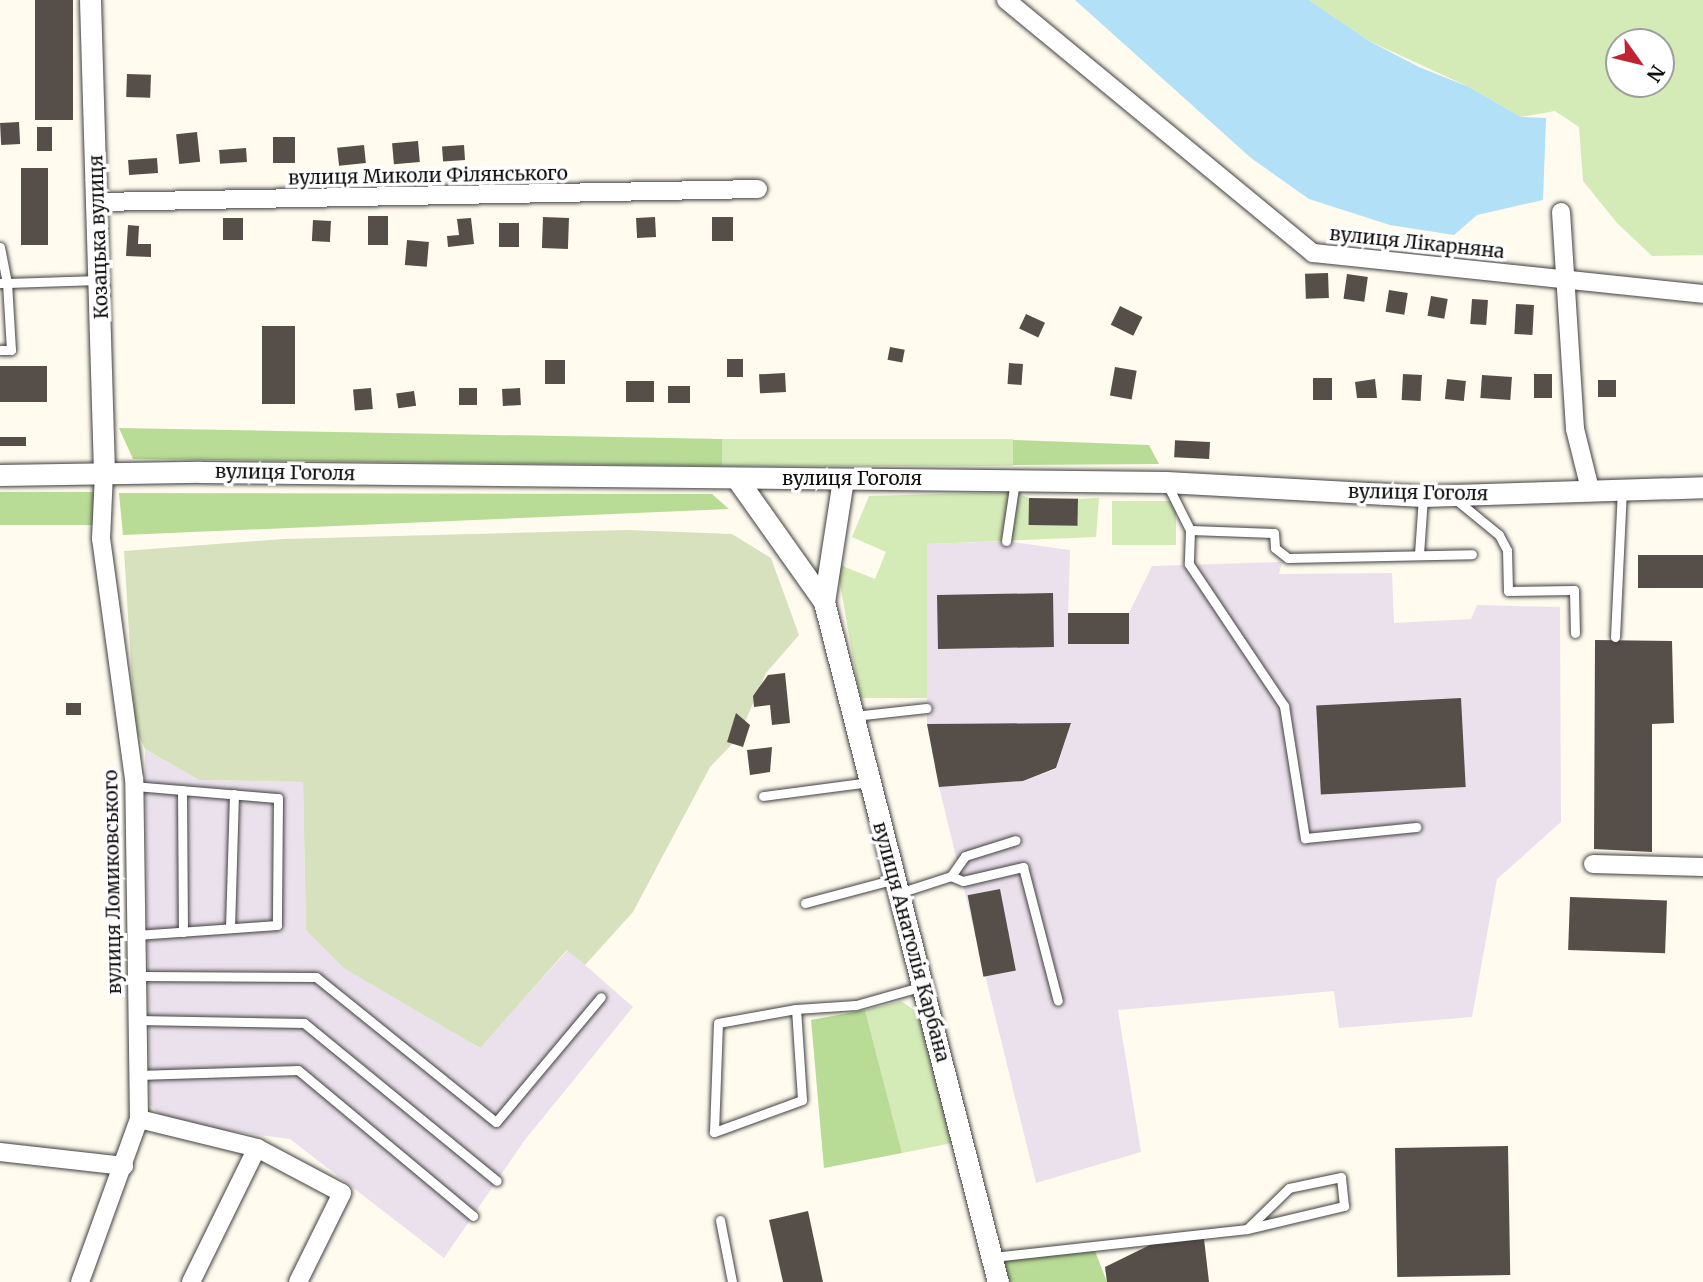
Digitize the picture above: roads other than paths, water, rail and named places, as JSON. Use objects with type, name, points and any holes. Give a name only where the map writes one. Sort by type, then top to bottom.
[{"type":"street","name":"Козацька вулиця","points":[[90,0],[99,202],[104,474]]},
{"type":"street","name":"вулиця Лікарняна","points":[[1006,0],[1313,253],[1703,293]]},
{"type":"street","name":"вулиця Миколи Філянського","points":[[99,202],[758,189]]},
{"type":"street","points":[[1561,212],[1574,429],[1590,489]]},
{"type":"street","name":"вулиця Ломиковського","points":[[80,1282],[139,1119],[134,786],[102,539],[104,474]]},
{"type":"street","name":"вулиця Гоголя","points":[[0,475],[1166,482],[1423,496],[1703,487]]},
{"type":"street","points":[[737,479],[824,602]]},
{"type":"street","points":[[824,602],[843,479]]},
{"type":"street","name":"вулиця Анатолія Карбана","points":[[824,602],[998,1282]]},
{"type":"street","points":[[1593,864],[1703,867]]},
{"type":"street","points":[[139,1119],[257,1147],[342,1193],[298,1282]]},
{"type":"street","points":[[191,1282],[257,1147]]},
{"type":"street","points":[[0,1152],[124,1166]]},
{"type":"lane","points":[[0,247],[11,350],[0,350]]},
{"type":"lane","points":[[4,283],[101,280]]},
{"type":"lane","points":[[1006,541],[1015,481]]},
{"type":"lane","points":[[1166,482],[1190,530],[1189,564],[1284,706],[1306,838],[1416,827]]},
{"type":"lane","points":[[1615,636],[1622,490]]},
{"type":"lane","points":[[1419,554],[1423,496]]},
{"type":"lane","points":[[1452,496],[1503,542],[1508,591],[1574,590],[1575,633]]},
{"type":"lane","points":[[1190,530],[1274,533],[1275,548],[1288,558],[1472,554]]},
{"type":"lane","points":[[854,716],[927,708]]},
{"type":"lane","points":[[763,796],[869,782]]},
{"type":"lane","points":[[134,786],[278,798],[277,925],[136,935]]},
{"type":"lane","points":[[182,790],[183,932]]},
{"type":"lane","points":[[230,928],[234,794]]},
{"type":"lane","points":[[951,876],[965,856],[1016,840]]},
{"type":"lane","points":[[805,903],[951,876],[963,881],[1023,867],[1058,1001]]},
{"type":"lane","points":[[137,976],[316,977],[496,1122],[601,998]]},
{"type":"lane","points":[[796,1009],[802,1100],[714,1132],[718,1023],[796,1009],[856,1005],[924,985]]},
{"type":"lane","points":[[138,1020],[304,1023],[497,1181]]},
{"type":"lane","points":[[138,1075],[298,1070],[473,1216]]},
{"type":"lane","points":[[991,1257],[1247,1229],[1344,1206],[1341,1177],[1289,1188],[1247,1229]]},
{"type":"lane","points":[[720,1220],[732,1282]]},
{"type":"water","points":[[1075,0],[1309,0],[1369,41],[1419,67],[1469,87],[1521,117],[1546,118],[1543,200],[1477,215],[1454,235],[1390,225],[1309,199],[1251,158]]}]
